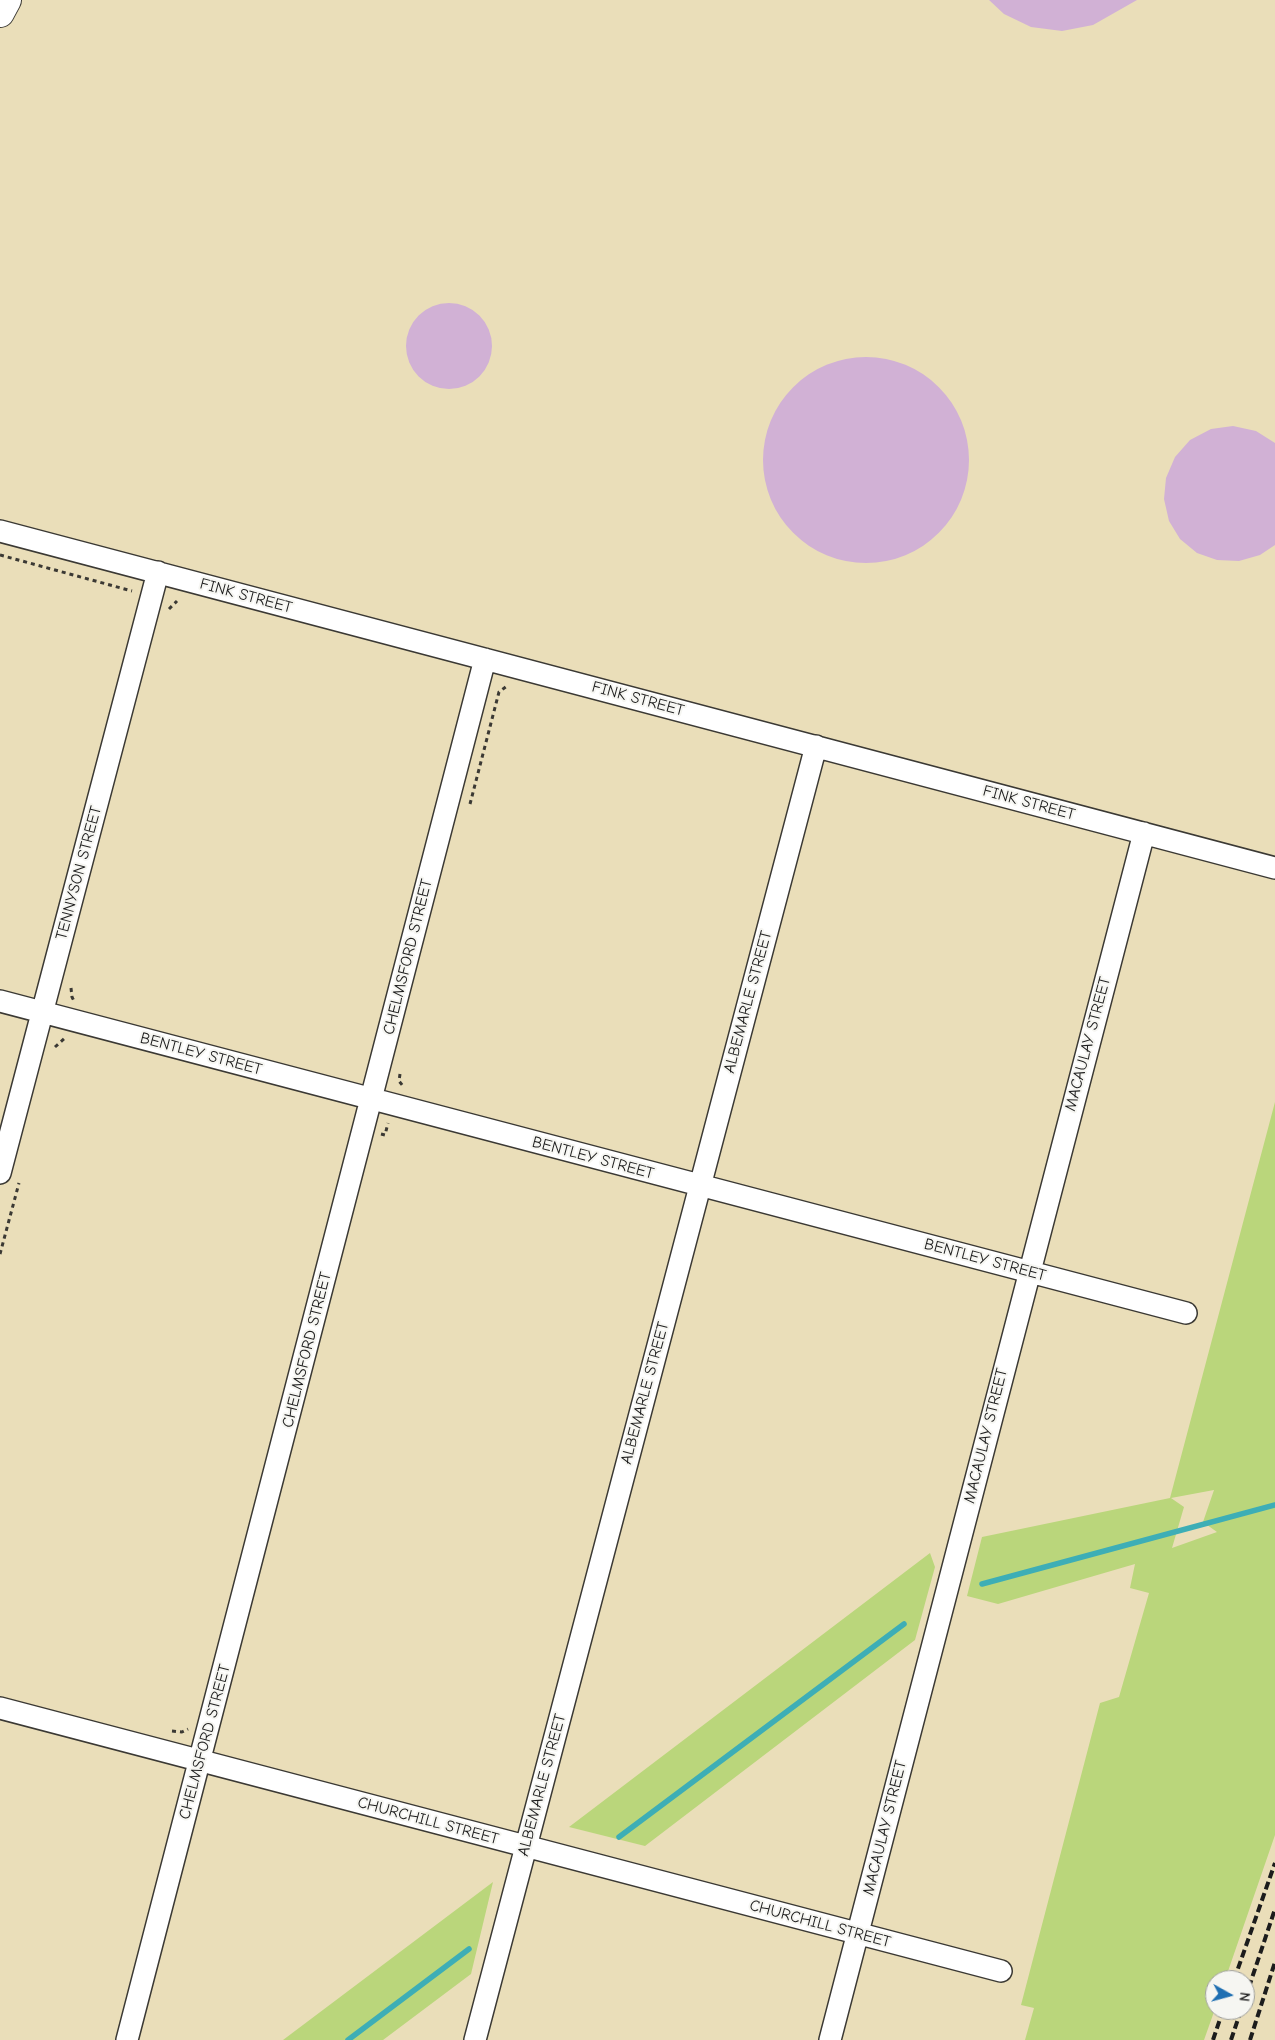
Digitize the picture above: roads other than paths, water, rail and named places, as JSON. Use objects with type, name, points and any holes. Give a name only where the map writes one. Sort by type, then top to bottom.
[{"type":"main road","points":[[0,13],[7,0]]},
{"type":"street","name":"FINK STREET","points":[[0,531],[158,572],[483,667],[816,746],[1275,868]]},
{"type":"street","name":"TENNYSON STREET","points":[[10,1176],[42,1012],[158,572]]},
{"type":"street","name":"CHELMSFORD STREET","points":[[128,2040],[483,667]]},
{"type":"street","name":"ALBEMARLE STREET","points":[[474,2040],[816,746]]},
{"type":"street","name":"MACAULAY STREET","points":[[830,2040],[1028,1272],[1144,833]]},
{"type":"street","name":"BENTLEY STREET","points":[[0,1000],[1186,1314]]},
{"type":"street","name":"CHURCHILL STREET","points":[[0,1708],[1001,1971]]},
{"type":"waterway","points":[[982,1584],[1275,1505]]},
{"type":"waterway","points":[[619,1837],[904,1624]]},
{"type":"waterway","points":[[348,2040],[469,1949]]},
{"type":"railway","points":[[1238,1970],[1275,1863]]},
{"type":"railway","points":[[1255,1970],[1275,1909]]},
{"type":"railway","points":[[1250,2040],[1275,1962]]},
{"type":"railway","points":[[1213,2040],[1220,2020]]},
{"type":"railway","points":[[1231,2040],[1238,2020]]}]
